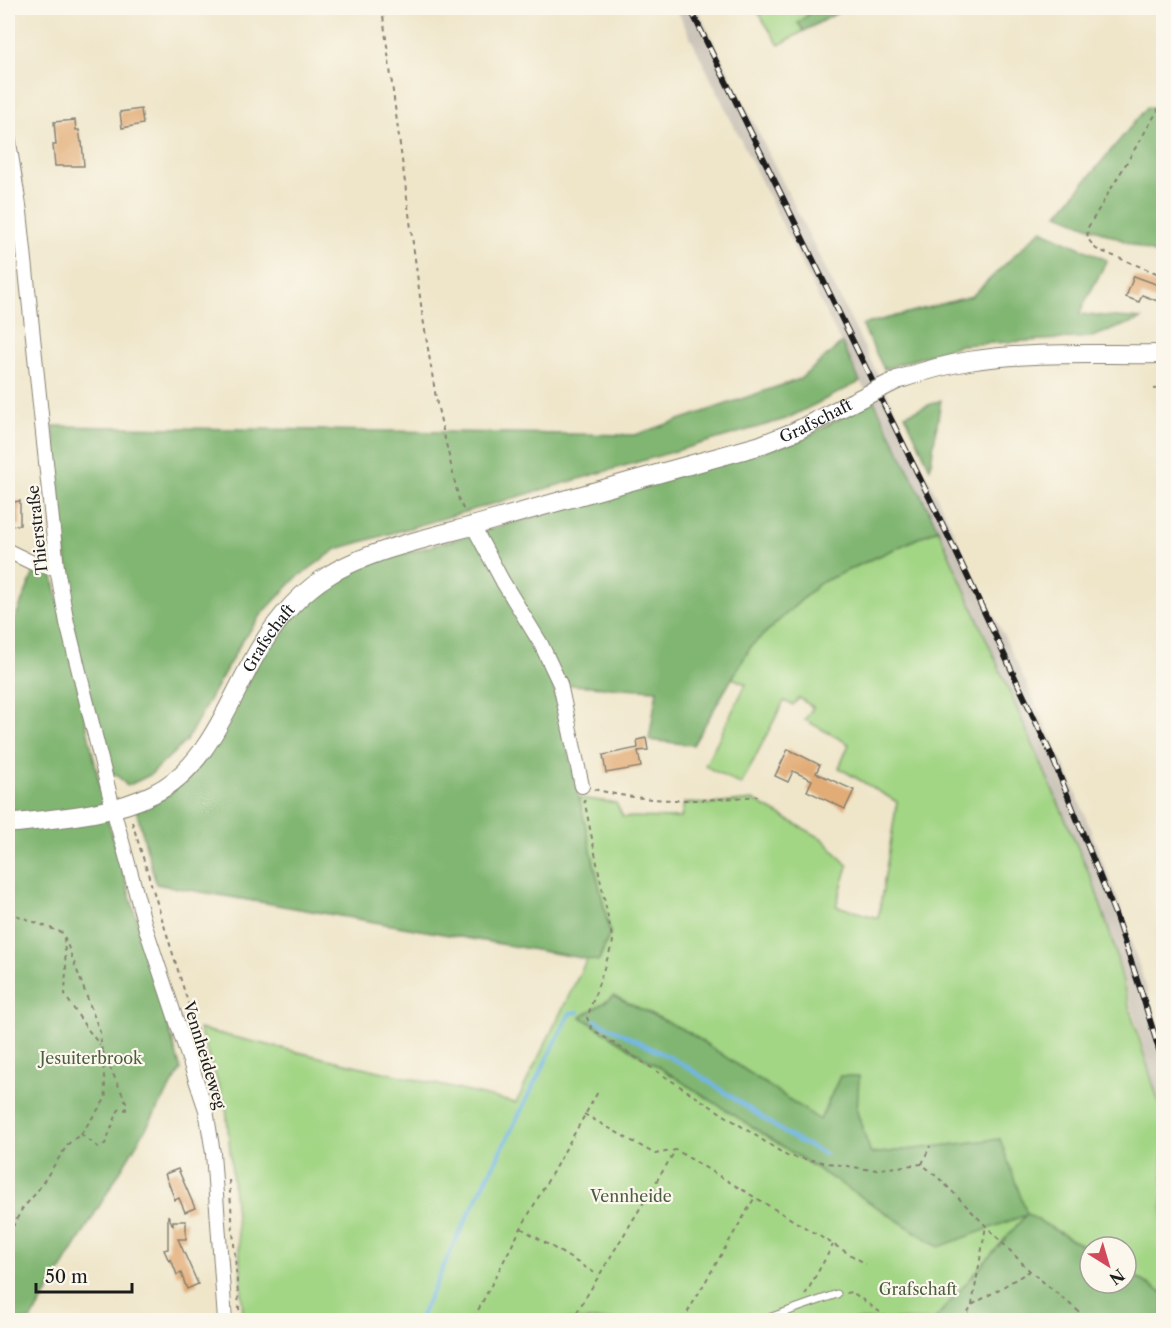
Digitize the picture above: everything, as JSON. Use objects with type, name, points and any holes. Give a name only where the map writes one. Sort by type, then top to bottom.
[{"type":"street","name":"Thierstraße","points":[[8,136],[20,212],[57,568],[67,623],[113,808]]},
{"type":"street","name":"Grafschaft","points":[[8,824],[75,816],[113,808],[153,794],[171,784],[188,769],[215,729],[261,645],[283,615],[308,590],[355,561],[758,446],[796,431],[897,380],[931,369],[969,361],[1017,356],[1164,354]]},
{"type":"street","points":[[473,526],[503,582],[542,644],[560,684],[582,786]]},
{"type":"street","points":[[8,551],[37,565],[57,568]]},
{"type":"street","name":"Vennheideweg","points":[[113,808],[146,928],[206,1110],[213,1154],[225,1320]]},
{"type":"lane","points":[[763,1320],[837,1294]]},
{"type":"path","points":[[382,8],[422,312],[437,404],[460,503]]},
{"type":"path","points":[[1164,100],[1087,229],[1088,239],[1096,249],[1164,276]]},
{"type":"path","points":[[1154,389],[1164,388]]},
{"type":"path","points":[[758,796],[712,801],[662,800],[610,794],[582,786],[612,942],[587,1018],[592,1029],[787,1156],[871,1170],[922,1164]]},
{"type":"path","points":[[8,912],[63,933],[100,1032],[106,1098],[81,1134],[68,1144],[22,1209],[8,1236]]},
{"type":"path","points":[[63,933],[66,968],[65,995],[101,1047],[126,1102],[126,1110],[121,1108],[118,1111],[105,1144],[98,1147],[81,1134]]},
{"type":"path","points":[[474,1318],[521,1228],[599,1090]]},
{"type":"path","points":[[584,1114],[655,1154],[676,1150],[866,1264]]},
{"type":"path","points":[[922,1164],[930,1146]]},
{"type":"path","points":[[572,1320],[676,1150]]},
{"type":"path","points":[[922,1164],[1030,1271],[1089,1320]]},
{"type":"path","points":[[682,1320],[755,1197]]},
{"type":"path","points":[[963,1320],[972,1305],[986,1226]]},
{"type":"path","points":[[521,1228],[598,1275]]},
{"type":"path","points":[[798,1308],[834,1244]]},
{"type":"path","points":[[972,1305],[1030,1271]]},
{"type":"path","points":[[837,1294],[852,1292],[891,1320]]},
{"type":"shaded area","points":[[676,8],[697,8],[899,418],[1073,785],[1117,898],[1155,1015],[1163,1046],[1163,1115],[1093,882],[938,529],[873,400],[860,382]]},
{"type":"green space","points":[[767,8],[816,8],[798,23],[804,31],[779,45],[759,14]]},
{"type":"green space","points":[[816,8],[846,8],[804,31],[798,23]]},
{"type":"green space","points":[[1147,107],[1163,111],[1163,257],[1058,214]]},
{"type":"green space","points":[[1041,230],[1107,260],[1079,314],[1142,319],[1092,337],[960,345],[884,369],[862,325],[972,296]]},
{"type":"green space","points":[[842,343],[860,382],[786,419],[337,549],[295,579],[262,614],[241,643],[186,741],[150,775],[127,786],[118,776],[108,772],[72,623],[53,426],[635,435],[800,379]]},
{"type":"green space","points":[[873,399],[938,529],[820,583],[751,646],[693,745],[649,740],[657,690],[553,684],[610,933],[598,961],[156,884],[136,809],[172,793],[265,649],[312,594],[355,568],[801,440]]},
{"type":"green space","points":[[941,400],[930,468],[905,415]]},
{"type":"green space","name":"Vennheide","points":[[938,529],[1093,882],[1114,946],[1127,999],[1163,1116],[1163,1293],[1138,1278],[1138,1235],[1078,1235],[1078,1243],[1027,1214],[934,1320],[243,1320],[241,1271],[226,1107],[199,1029],[516,1103],[587,959],[599,961],[610,933],[579,798],[616,803],[623,817],[681,818],[684,803],[712,804],[753,800],[823,839],[848,866],[836,906],[878,918],[897,802],[839,768],[849,744],[805,720],[813,707],[799,698],[793,705],[784,701],[741,785],[705,766],[746,684],[732,678],[751,646],[820,583]],"holes":[[[614,996],[688,1032],[820,1120],[840,1076],[857,1112],[871,1154],[1000,1139],[939,1247],[582,1017]]]},
{"type":"green space","name":"Jesuiterbrook","points":[[37,565],[51,568],[108,821],[181,1070],[31,1320],[8,1320],[8,635]]},
{"type":"green space","points":[[614,996],[688,1032],[820,1120],[840,1076],[859,1076],[857,1112],[871,1154],[1000,1139],[1027,1214],[1078,1243],[1078,1295],[1138,1295],[1138,1278],[1163,1293],[1163,1320],[934,1320],[1026,1215],[939,1247],[581,1017]]},
{"type":"building","points":[[141,109],[143,124],[122,128],[120,112]]},
{"type":"building","points":[[75,120],[76,130],[79,130],[82,142],[84,166],[55,166],[54,122]]},
{"type":"building","points":[[1134,276],[1164,287],[1160,302],[1142,295],[1139,302],[1126,297]]},
{"type":"building","points":[[20,501],[20,525],[8,526],[8,503]]},
{"type":"building","points":[[646,738],[648,750],[638,751],[641,767],[606,773],[603,755],[638,748],[637,740]]},
{"type":"building","points":[[788,749],[820,765],[816,773],[854,790],[845,809],[807,791],[812,780],[793,771],[788,782],[775,776]]},
{"type":"building","points":[[178,1169],[195,1208],[185,1212],[179,1198],[175,1200],[165,1174]]},
{"type":"building","points":[[168,1215],[173,1226],[173,1221],[186,1221],[186,1239],[178,1239],[198,1284],[187,1289],[181,1273],[177,1275],[171,1259],[169,1261],[164,1250],[168,1249]]},
{"type":"waterway","points":[[419,1320],[454,1244],[570,1013],[578,1012]]},
{"type":"waterway","points":[[595,1020],[683,1064],[791,1137],[825,1154]]},
{"type":"railway","points":[[690,8],[955,550],[1051,754],[1115,914],[1164,1066]]}]
